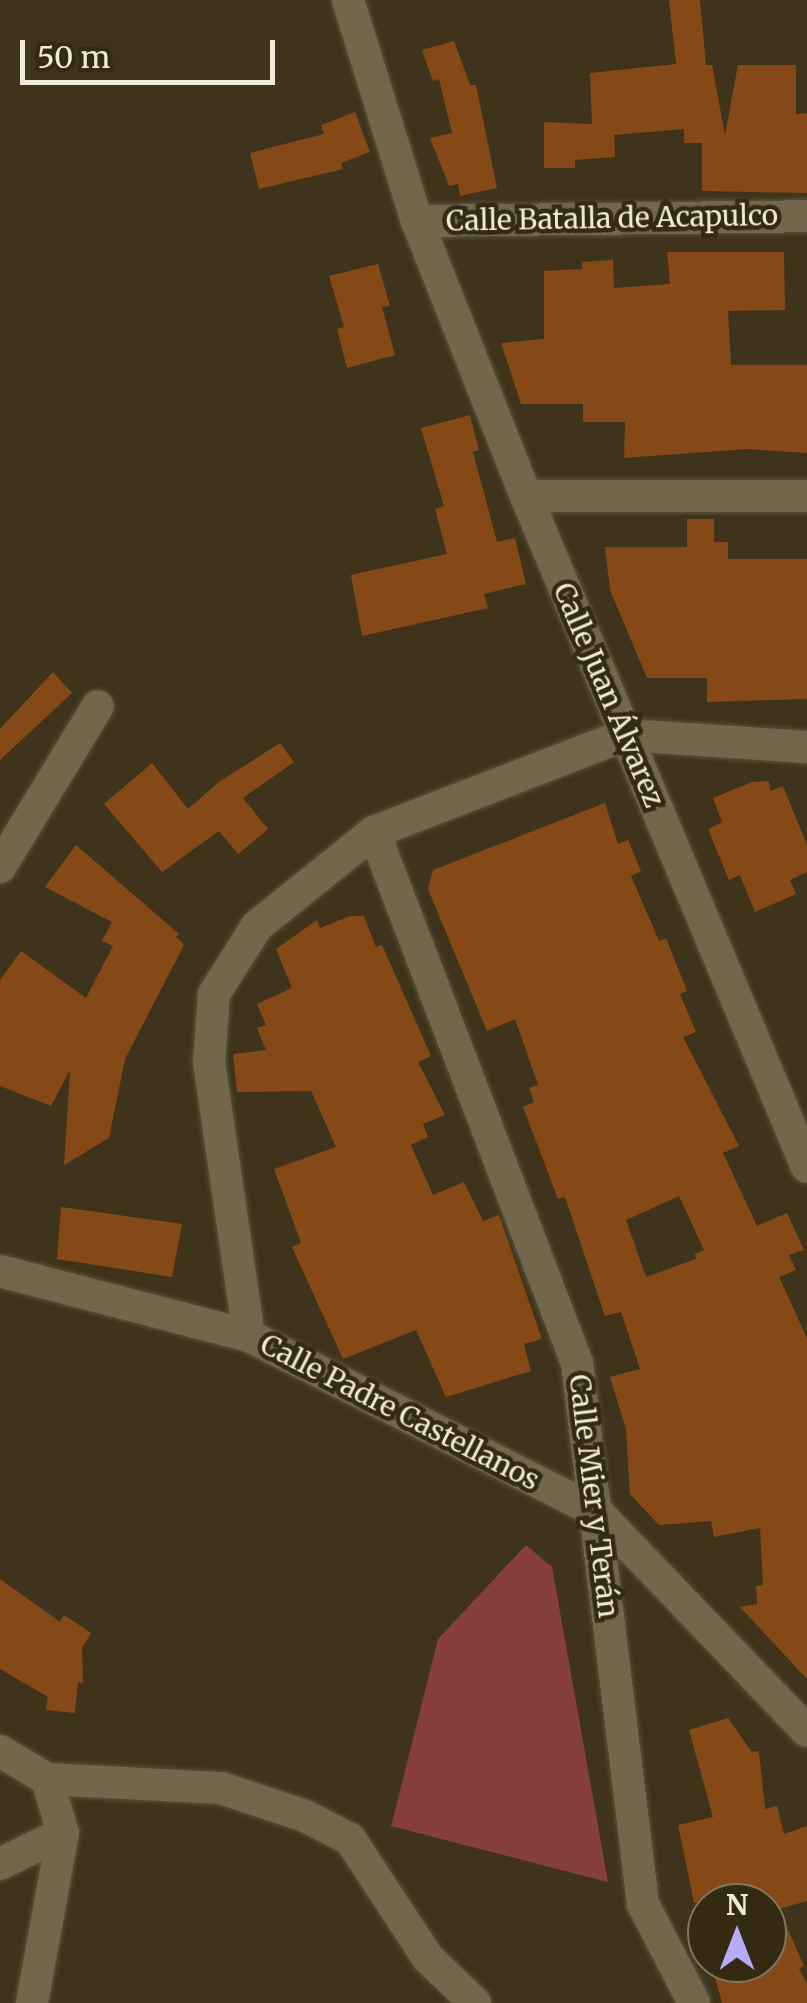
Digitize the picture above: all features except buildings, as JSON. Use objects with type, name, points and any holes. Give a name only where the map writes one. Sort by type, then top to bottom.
[{"type":"street","name":"Calle Juan Álvarez","points":[[348,0],[417,221],[526,496],[807,1167]]},
{"type":"street","name":"Calle Batalla de Acapulco","points":[[417,221],[807,216]]},
{"type":"street","points":[[526,496],[807,496]]},
{"type":"street","points":[[0,866],[98,706]]},
{"type":"street","points":[[249,1336],[208,1063],[214,994],[257,926],[374,832],[626,734],[807,747]]},
{"type":"street","name":"Calle Mier y Terán","points":[[374,832],[577,1363],[643,1904],[694,2003]]},
{"type":"street","name":"Calle Padre Castellanos","points":[[11,1274],[249,1336],[597,1512],[807,1730]]},
{"type":"street","points":[[0,1751],[47,1779],[221,1788],[305,1816],[350,1839],[428,1958],[475,2003]]},
{"type":"street","points":[[32,2003],[62,1833],[47,1779]]},
{"type":"street","points":[[0,1864],[62,1833]]},
{"type":"shaded area","points":[[526,1545],[552,1567],[608,1882],[391,1826],[438,1639]]}]
